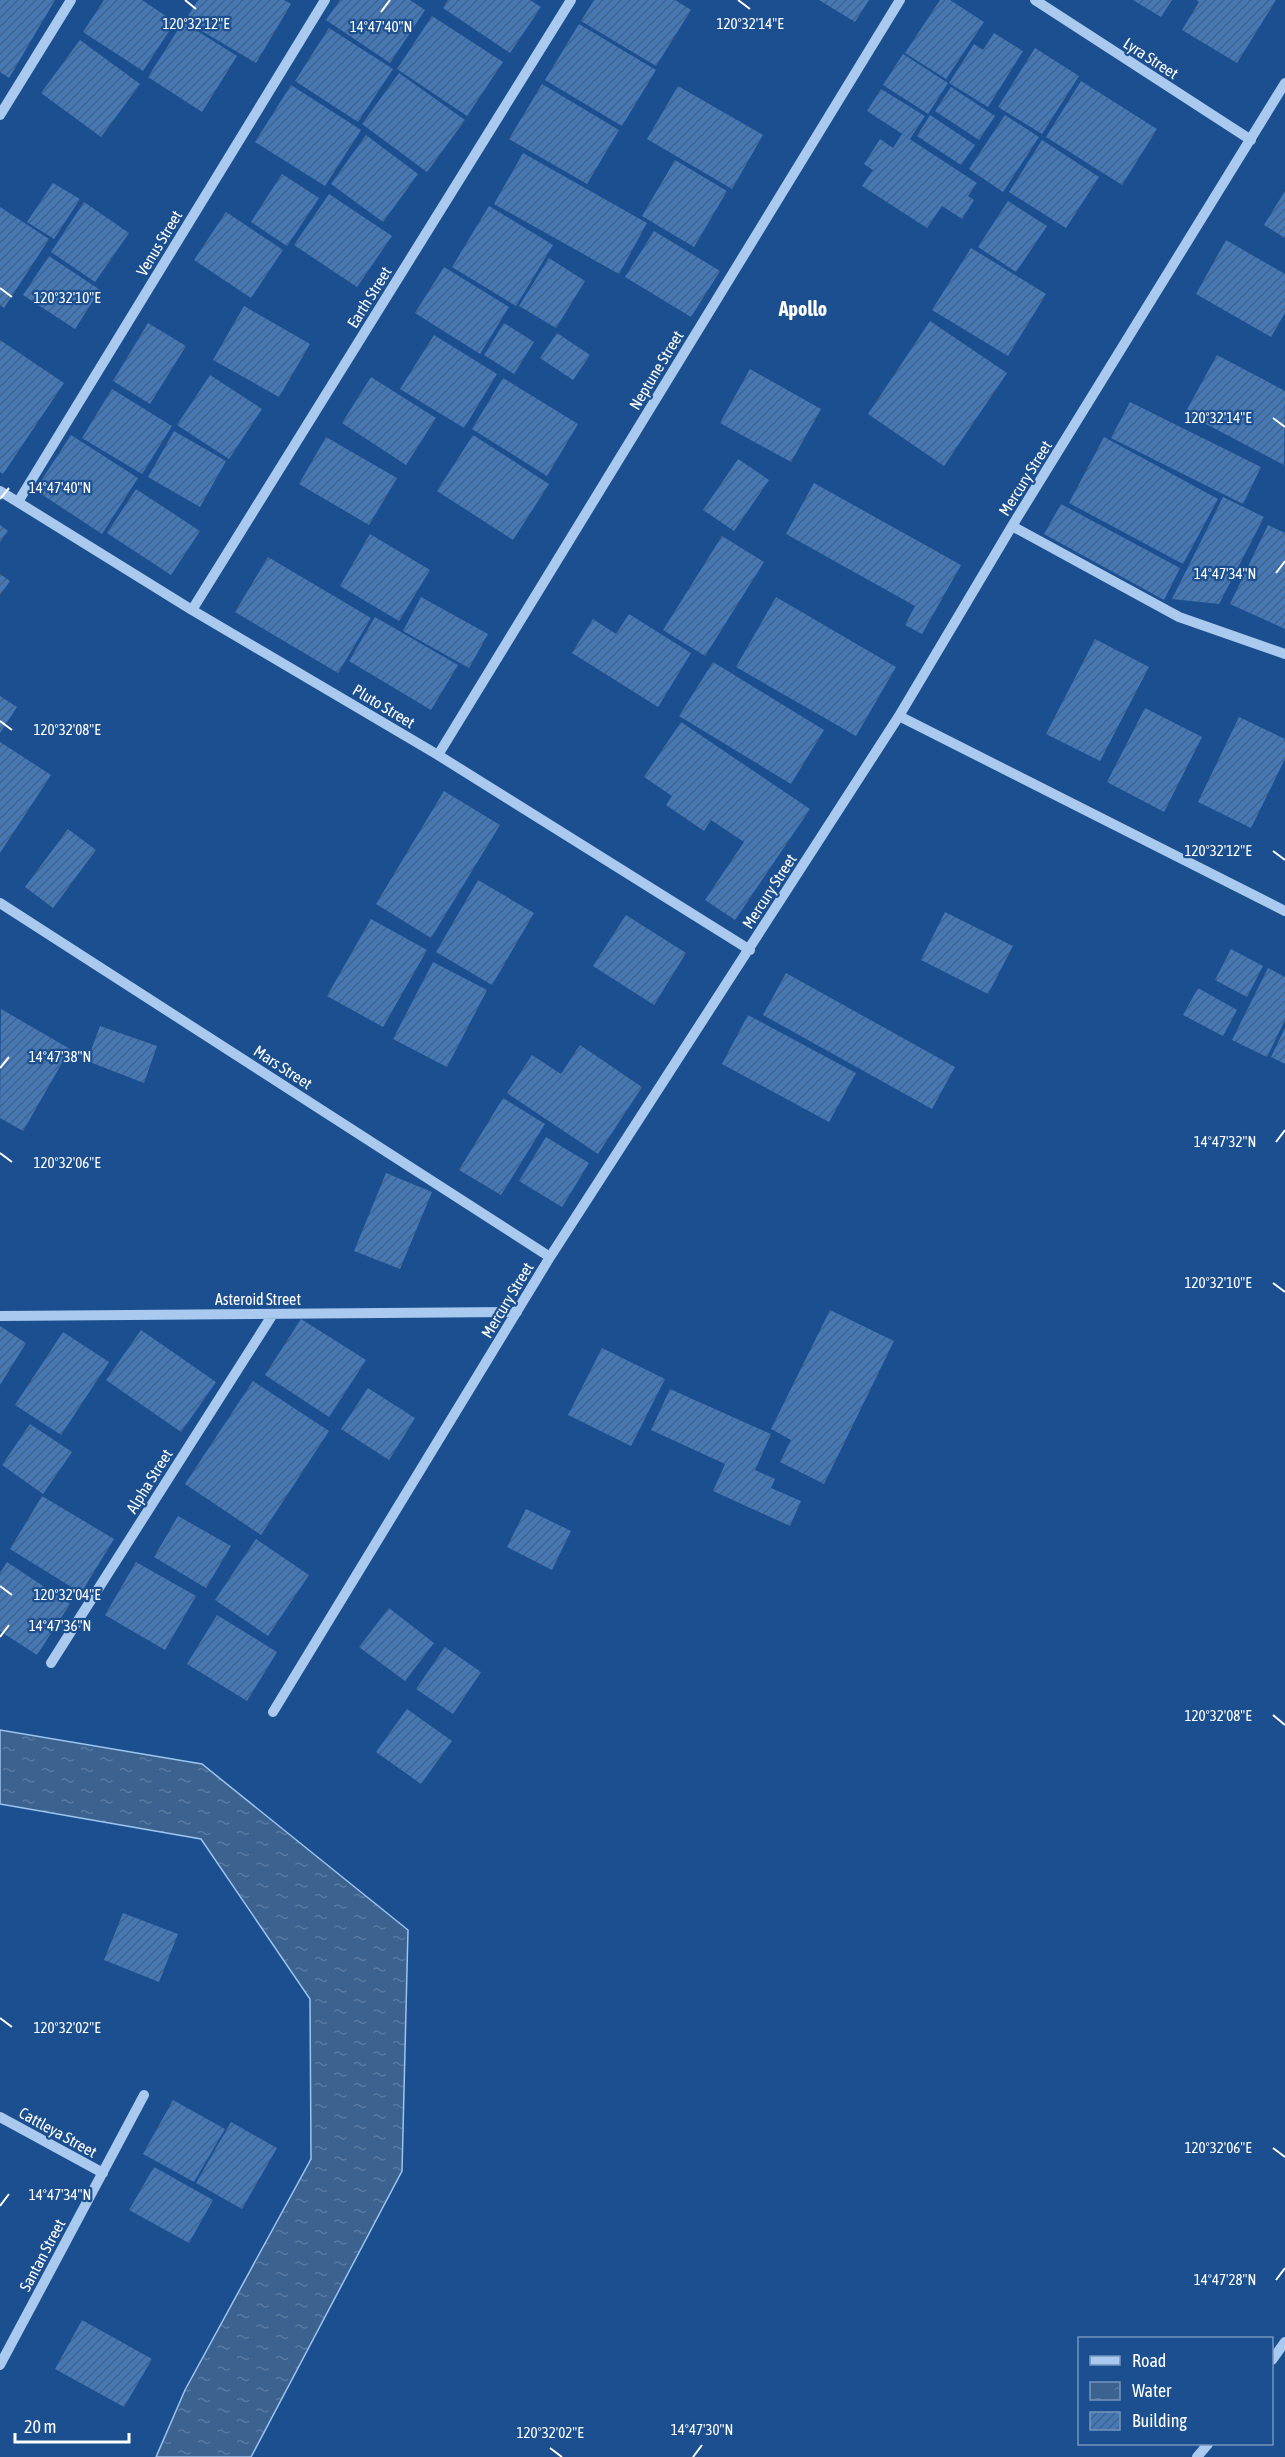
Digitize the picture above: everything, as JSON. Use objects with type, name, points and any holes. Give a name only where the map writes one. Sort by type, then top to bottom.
[{"type":"street","points":[[0,115],[71,0]]},
{"type":"street","name":"Venus Street","points":[[18,502],[325,0]]},
{"type":"street","name":"Earth Street","points":[[192,610],[571,0]]},
{"type":"street","name":"Neptune Street","points":[[438,755],[900,0]]},
{"type":"street","name":"Lyra Street","points":[[1035,0],[1251,140]]},
{"type":"street","name":"Mercury Street","points":[[273,1712],[550,1257],[899,716],[1012,526],[1285,82]]},
{"type":"street","name":"Pluto Street","points":[[0,491],[192,610],[438,755],[750,950]]},
{"type":"street","points":[[1012,526],[1179,617],[1285,654]]},
{"type":"street","points":[[899,716],[1285,911]]},
{"type":"street","name":"Mars Street","points":[[0,903],[550,1257]]},
{"type":"street","name":"Asteroid Street","points":[[0,1316],[517,1312]]},
{"type":"street","name":"Alpha Street","points":[[51,1663],[273,1314]]},
{"type":"street","name":"Santan Street","points":[[0,2365],[144,2096]]},
{"type":"street","name":"Cattleya Street","points":[[0,2117],[103,2173]]},
{"type":"street","points":[[1273,2359],[1285,2342]]},
{"type":"street","points":[[1197,2457],[1207,2445]]},
{"type":"water","points":[[0,1730],[202,1764],[408,1930],[402,2171],[251,2457],[156,2457],[185,2390],[311,2159],[310,1999],[201,1839],[0,1804]]},
{"type":"building","points":[[0,0],[55,0],[9,78],[0,72]]},
{"type":"building","points":[[104,0],[142,0],[175,22],[143,71],[83,32]]},
{"type":"building","points":[[198,0],[284,0],[291,4],[256,63],[185,21]]},
{"type":"building","points":[[340,0],[410,0],[425,10],[390,63],[326,20]]},
{"type":"building","points":[[448,0],[530,0],[541,7],[510,53],[443,8]]},
{"type":"building","points":[[594,0],[675,0],[691,10],[656,66],[581,21]]},
{"type":"building","points":[[819,0],[869,0],[855,22]]},
{"type":"building","points":[[940,0],[950,0],[984,22],[946,79],[905,53]]},
{"type":"building","points":[[1133,0],[1172,0],[1161,17]]},
{"type":"building","points":[[1196,0],[1276,0],[1237,63],[1182,30],[1199,2]]},
{"type":"building","points":[[432,16],[503,62],[467,116],[397,69]]},
{"type":"building","points":[[183,22],[237,56],[202,112],[148,77]]},
{"type":"building","points":[[579,24],[656,70],[622,126],[545,80]]},
{"type":"building","points":[[329,28],[393,69],[358,122],[295,81]]},
{"type":"building","points":[[994,33],[1023,51],[988,107],[949,83],[974,44],[983,50]]},
{"type":"building","points":[[80,40],[140,84],[101,137],[41,93]]},
{"type":"building","points":[[1035,48],[1079,76],[1042,134],[998,107]]},
{"type":"building","points":[[903,54],[948,83],[928,114],[883,85]]},
{"type":"building","points":[[399,73],[465,120],[427,172],[362,124]]},
{"type":"building","points":[[1081,81],[1157,129],[1122,185],[1046,137]]},
{"type":"building","points":[[542,84],[619,130],[587,184],[509,139]]},
{"type":"building","points":[[291,85],[361,130],[325,186],[255,142]]},
{"type":"building","points":[[678,86],[763,135],[732,189],[647,139]]},
{"type":"building","points":[[951,87],[995,116],[979,140],[935,111]]},
{"type":"building","points":[[881,89],[925,116],[910,139],[867,111]]},
{"type":"building","points":[[930,115],[975,145],[961,165],[917,136]]},
{"type":"building","points":[[1005,115],[1039,137],[1003,192],[969,169]]},
{"type":"building","points":[[902,134],[977,183],[968,196],[974,200],[962,219],[942,206],[927,228],[862,186],[873,170],[864,164],[880,139],[893,148]]},
{"type":"building","points":[[366,135],[418,174],[383,222],[331,184]]},
{"type":"building","points":[[1042,140],[1099,177],[1066,228],[1009,192]]},
{"type":"building","points":[[523,153],[647,223],[619,274],[494,204]]},
{"type":"building","points":[[675,160],[727,191],[694,247],[642,216]]},
{"type":"building","points":[[282,174],[319,198],[287,246],[251,222]]},
{"type":"building","points":[[53,183],[80,199],[54,239],[27,222]]},
{"type":"building","points":[[1285,191],[1285,238],[1264,225]]},
{"type":"building","points":[[329,194],[392,236],[357,287],[294,245]]},
{"type":"building","points":[[1008,201],[1047,226],[1016,272],[978,247]]},
{"type":"building","points":[[84,202],[129,233],[95,282],[51,252]]},
{"type":"building","points":[[489,206],[553,245],[516,306],[452,267]]},
{"type":"building","points":[[0,207],[49,239],[4,308],[0,305]]},
{"type":"building","points":[[226,212],[283,250],[251,298],[194,260]]},
{"type":"building","points":[[654,231],[720,271],[691,317],[625,277]]},
{"type":"building","points":[[1226,240],[1285,274],[1285,313],[1271,337],[1196,294]]},
{"type":"building","points":[[971,248],[1046,294],[1008,356],[932,310]]},
{"type":"building","points":[[49,256],[100,290],[75,329],[23,295]]},
{"type":"building","points":[[549,258],[585,281],[556,328],[519,306]]},
{"type":"building","points":[[444,267],[509,307],[480,354],[415,313]]},
{"type":"building","points":[[244,306],[310,344],[279,397],[213,360]]},
{"type":"building","points":[[930,321],[1007,373],[944,466],[868,414]]},
{"type":"building","points":[[148,323],[186,346],[150,404],[113,381]]},
{"type":"building","points":[[504,323],[534,342],[514,374],[484,355]]},
{"type":"building","points":[[557,333],[590,355],[573,380],[540,358]]},
{"type":"building","points":[[434,335],[497,374],[464,428],[400,389]]},
{"type":"building","points":[[0,340],[64,383],[3,474],[0,472]]},
{"type":"building","points":[[1217,355],[1285,391],[1284,465],[1185,413]]},
{"type":"building","points":[[750,369],[821,409],[791,462],[720,423]]},
{"type":"building","points":[[210,375],[262,409],[229,459],[177,425]]},
{"type":"building","points":[[371,377],[436,418],[406,465],[342,423]]},
{"type":"building","points":[[503,378],[578,424],[547,476],[472,429]]},
{"type":"building","points":[[112,389],[172,426],[142,474],[82,438]]},
{"type":"building","points":[[1130,402],[1261,467],[1243,504],[1111,438]]},
{"type":"building","points":[[174,431],[226,461],[200,507],[148,477]]},
{"type":"building","points":[[71,435],[138,478],[102,534],[35,490]]},
{"type":"building","points":[[473,435],[549,484],[513,540],[437,491]]},
{"type":"building","points":[[326,437],[397,478],[369,525],[299,484]]},
{"type":"building","points":[[1104,437],[1218,499],[1183,564],[1069,503]]},
{"type":"building","points":[[738,459],[769,480],[734,531],[703,510]]},
{"type":"building","points":[[814,483],[961,565],[922,634],[905,625],[915,606],[786,534]]},
{"type":"building","points":[[136,489],[200,531],[171,575],[107,533]]},
{"type":"building","points":[[1223,497],[1264,517],[1219,604],[1172,599]]},
{"type":"building","points":[[1061,504],[1180,568],[1164,600],[1044,534]]},
{"type":"building","points":[[0,525],[8,531],[0,542]]},
{"type":"building","points":[[1268,525],[1285,533],[1285,629],[1230,604]]},
{"type":"building","points":[[370,534],[430,570],[399,621],[340,586]]},
{"type":"building","points":[[722,536],[764,562],[705,656],[663,630]]},
{"type":"building","points":[[268,557],[371,618],[338,673],[235,612]]},
{"type":"building","points":[[0,574],[10,581],[0,595]]},
{"type":"building","points":[[421,597],[488,634],[469,668],[403,631]]},
{"type":"building","points":[[776,597],[896,667],[856,736],[736,667]]},
{"type":"building","points":[[629,614],[691,653],[658,707],[572,653],[593,619],[616,634]]},
{"type":"building","points":[[375,617],[458,665],[431,710],[349,661]]},
{"type":"building","points":[[1095,639],[1149,667],[1100,761],[1046,734]]},
{"type":"building","points":[[713,662],[824,730],[791,784],[679,716]]},
{"type":"building","points":[[0,696],[17,707],[0,733]]},
{"type":"building","points":[[1145,708],[1202,737],[1164,812],[1107,782]]},
{"type":"building","points":[[1239,717],[1285,739],[1285,759],[1251,828],[1198,802]]},
{"type":"building","points":[[681,722],[810,809],[735,920],[705,900],[744,842],[711,820],[704,831],[666,805],[672,796],[644,777]]},
{"type":"building","points":[[0,742],[51,775],[0,853]]},
{"type":"building","points":[[444,791],[500,825],[431,938],[376,904]]},
{"type":"building","points":[[68,829],[96,850],[53,908],[25,887]]},
{"type":"building","points":[[478,880],[534,913],[492,985],[436,952]]},
{"type":"building","points":[[945,912],[1013,946],[988,994],[921,960]]},
{"type":"building","points":[[626,915],[686,953],[654,1005],[593,966]]},
{"type":"building","points":[[371,919],[427,950],[383,1027],[327,996]]},
{"type":"building","points":[[1231,949],[1263,966],[1247,997],[1215,980]]},
{"type":"building","points":[[433,962],[487,990],[447,1067],[393,1039]]},
{"type":"building","points":[[1268,968],[1285,977],[1285,1020],[1267,1057],[1232,1040]]},
{"type":"building","points":[[786,973],[955,1067],[932,1109],[763,1015]]},
{"type":"building","points":[[1198,988],[1237,1010],[1223,1036],[1183,1015]]},
{"type":"building","points":[[1,1009],[70,1049],[23,1131],[0,1118]]},
{"type":"building","points":[[748,1015],[856,1073],[829,1122],[722,1064]]},
{"type":"building","points":[[100,1026],[157,1046],[144,1083],[87,1061]]},
{"type":"building","points":[[1285,1028],[1285,1064],[1271,1057]]},
{"type":"building","points":[[580,1045],[642,1087],[598,1154],[507,1093],[532,1055],[561,1074]]},
{"type":"building","points":[[503,1098],[545,1124],[501,1195],[459,1170]]},
{"type":"building","points":[[546,1137],[589,1163],[562,1207],[519,1181]]},
{"type":"building","points":[[386,1173],[432,1192],[400,1269],[354,1251]]},
{"type":"building","points":[[830,1310],[894,1341],[824,1484],[780,1462],[791,1440],[771,1429]]},
{"type":"building","points":[[301,1319],[366,1360],[329,1417],[265,1375]]},
{"type":"building","points":[[0,1326],[26,1343],[0,1385]]},
{"type":"building","points":[[141,1330],[216,1382],[181,1432],[106,1380]]},
{"type":"building","points":[[63,1332],[109,1362],[61,1435],[15,1405]]},
{"type":"building","points":[[602,1348],[665,1379],[631,1446],[568,1415]]},
{"type":"building","points":[[253,1381],[329,1431],[261,1535],[185,1484]]},
{"type":"building","points":[[368,1388],[415,1418],[389,1460],[341,1429]]},
{"type":"building","points":[[670,1389],[771,1434],[755,1470],[775,1479],[771,1488],[801,1501],[790,1526],[713,1491],[725,1464],[651,1430]]},
{"type":"building","points":[[30,1424],[72,1452],[43,1494],[2,1465]]},
{"type":"building","points":[[42,1496],[114,1539],[81,1593],[10,1549]]},
{"type":"building","points":[[526,1509],[571,1531],[552,1570],[507,1547]]},
{"type":"building","points":[[178,1516],[231,1546],[206,1588],[154,1557]]},
{"type":"building","points":[[256,1539],[309,1575],[268,1636],[215,1600]]},
{"type":"building","points":[[7,1562],[70,1604],[37,1655],[0,1631],[0,1573]]},
{"type":"building","points":[[136,1562],[196,1596],[165,1650],[105,1615]]},
{"type":"building","points":[[389,1608],[434,1643],[405,1681],[359,1647]]},
{"type":"building","points":[[217,1615],[277,1652],[247,1701],[187,1664]]},
{"type":"building","points":[[445,1647],[481,1672],[453,1714],[416,1689]]},
{"type":"building","points":[[407,1709],[452,1741],[421,1784],[376,1752]]},
{"type":"building","points":[[123,1913],[178,1934],[159,1982],[104,1960]]},
{"type":"building","points":[[173,2100],[225,2129],[194,2182],[143,2154]]},
{"type":"building","points":[[231,2122],[277,2148],[242,2209],[196,2183]]},
{"type":"building","points":[[154,2167],[213,2200],[189,2243],[129,2210]]},
{"type":"building","points":[[82,2320],[152,2359],[124,2407],[55,2369]]},
{"type":"district","name":"Apollo","points":[[803,308]]}]
